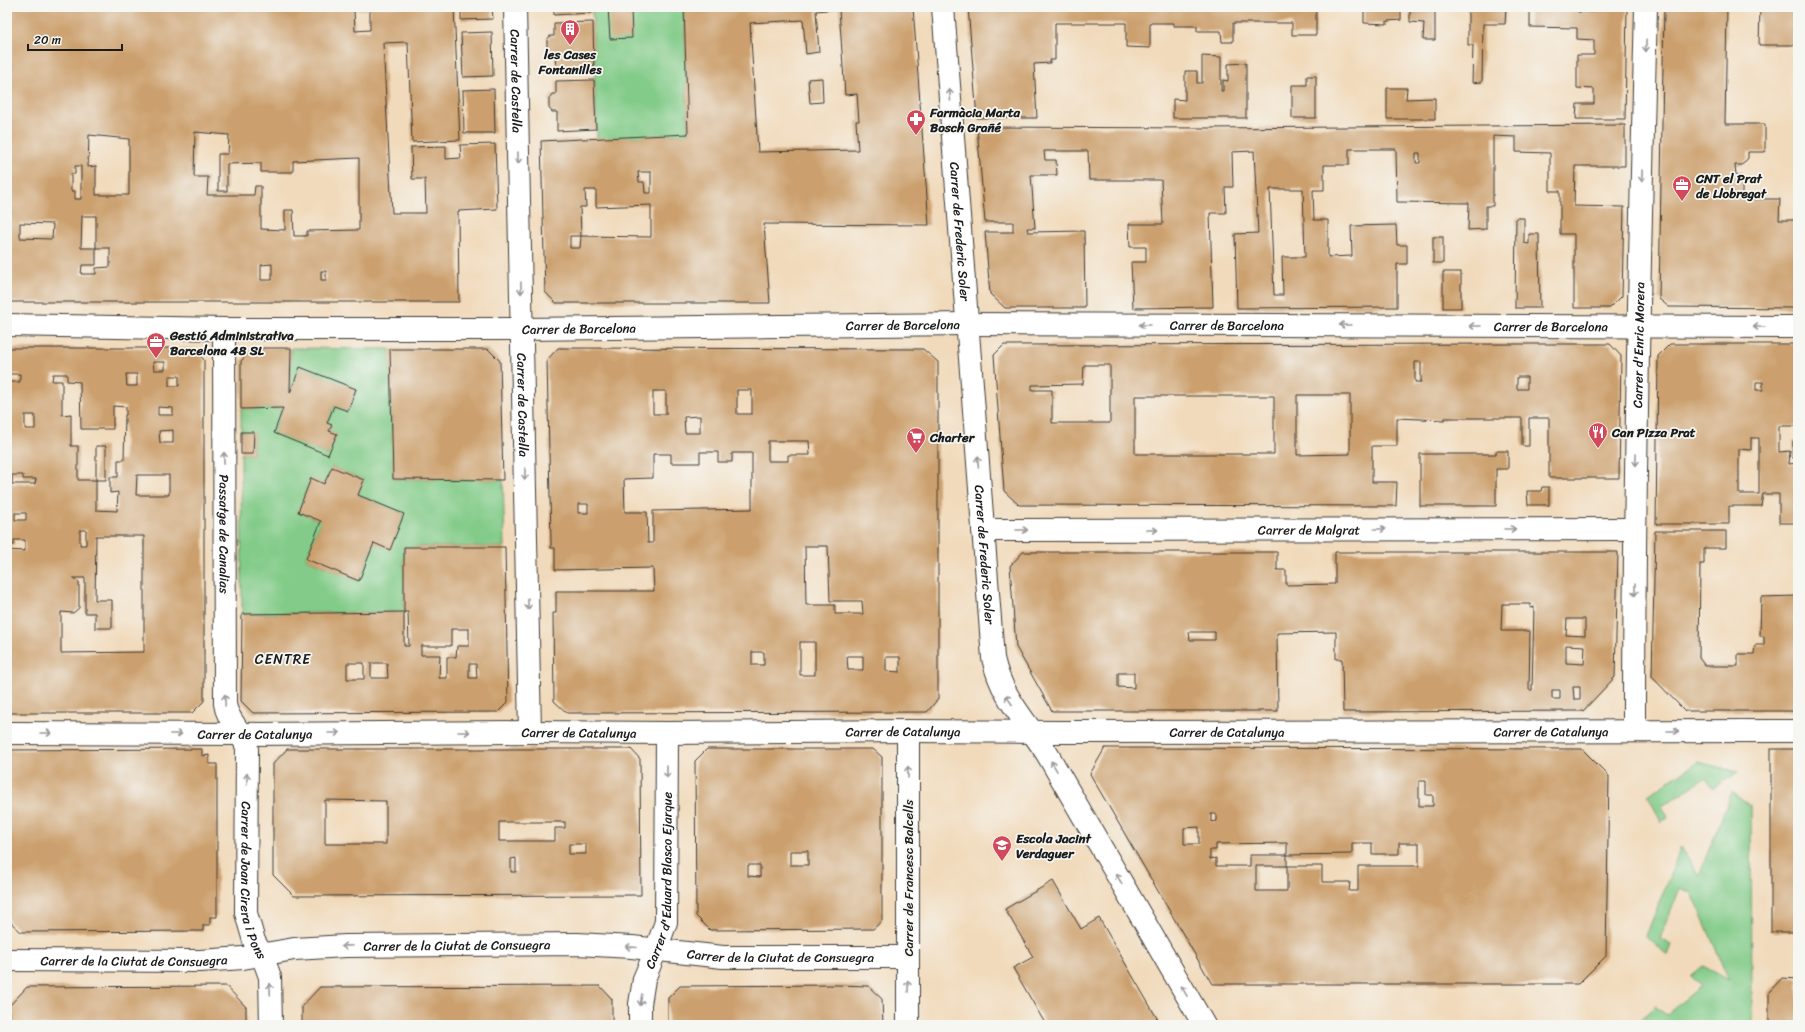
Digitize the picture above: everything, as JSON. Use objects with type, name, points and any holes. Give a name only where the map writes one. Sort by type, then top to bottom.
[{"type":"street","name":"Carrer de Castella","points":[[515,7],[530,732]]},
{"type":"street","name":"Carrer de Frederic Soler","points":[[943,7],[993,658],[996,675],[1003,691],[1048,755],[1204,1025]]},
{"type":"street","name":"Carrer d'Enric Morera","points":[[1634,731],[1635,528],[1646,7]]},
{"type":"street","name":"Carrer de Barcelona","points":[[7,325],[224,329],[522,329],[968,324],[1798,327]]},
{"type":"street","name":"Passatge de Canalias","points":[[224,329],[225,704],[229,718],[242,734]]},
{"type":"street","name":"Carrer de Malgrat","points":[[983,530],[1635,528]]},
{"type":"street","name":"Carrer de Catalunya","points":[[7,733],[242,734],[908,731],[1798,731]]},
{"type":"street","name":"Carrer de Francesc Balcells","points":[[908,731],[908,1025]]},
{"type":"street","name":"Carrer d'Eduard Blasco Ejarque","points":[[640,1025],[640,1004],[644,979],[666,922],[667,733]]},
{"type":"street","name":"Carrer de Joan Cirera i Pons","points":[[242,734],[247,748],[246,913],[254,941],[262,955],[270,977],[271,1025]]},
{"type":"street","name":"Carrer de la Ciutat de Consuegra","points":[[7,960],[200,961],[243,958],[294,949],[362,946],[577,944],[632,947],[723,957],[907,957]]},
{"type":"green space","points":[[592,7],[684,7],[688,134],[597,139]]},
{"type":"green space","points":[[291,348],[390,349],[393,479],[503,480],[505,547],[404,547],[404,612],[242,614],[241,454],[253,454],[254,433],[241,432],[241,409],[283,408],[274,433],[328,455],[337,434],[329,431],[331,425],[327,423],[334,406],[348,411],[356,390],[301,367],[290,393]],"holes":[[[332,467],[364,480],[358,495],[404,514],[390,549],[374,543],[359,581],[306,559],[321,521],[298,512],[311,479],[324,484]]]},
{"type":"green space","points":[[1698,762],[1738,772],[1713,788],[1705,778],[1662,806],[1668,817],[1661,822],[1648,795]]},
{"type":"green space","points":[[1732,792],[1751,806],[1752,1025],[1635,1025],[1655,1006],[1666,1015],[1701,986],[1691,976],[1703,966],[1729,980],[1692,893],[1680,888],[1660,939],[1671,945],[1667,955],[1646,936],[1681,847],[1699,875]]},
{"type":"building","points":[[7,7],[454,7],[460,140],[412,142],[408,42],[383,43],[392,213],[426,213],[425,179],[412,179],[411,147],[446,146],[446,159],[461,158],[460,145],[495,144],[497,209],[458,211],[459,302],[7,302]],"holes":[[[370,9],[370,30],[355,31],[354,10]],[[195,132],[229,135],[228,154],[218,154],[218,191],[227,191],[227,164],[261,163],[261,172],[293,172],[293,161],[359,158],[359,230],[307,231],[307,236],[294,236],[293,210],[285,210],[285,230],[261,229],[261,186],[255,186],[254,195],[207,195],[208,177],[194,177]],[[89,135],[129,139],[129,195],[96,195],[96,166],[88,167]],[[75,166],[81,166],[81,199],[75,199],[75,191],[71,191],[71,174],[75,174]],[[82,216],[96,216],[96,248],[81,248]],[[20,223],[53,224],[52,239],[20,238]],[[96,248],[110,248],[110,267],[96,268],[96,274],[81,274],[82,265],[96,265]],[[272,264],[272,280],[261,280],[261,265]],[[321,271],[326,271],[326,280],[321,280]]]},
{"type":"building","points":[[461,7],[492,7],[493,19],[461,20]]},
{"type":"building","name":"les Cases Fontanilles","points":[[554,7],[592,7],[592,13],[554,15]]},
{"type":"building","points":[[608,7],[631,7],[632,38],[610,39]]},
{"type":"building","points":[[684,7],[913,7],[929,225],[764,224],[770,303],[556,303],[545,292],[541,141],[688,134]],"holes":[[[839,9],[845,95],[857,94],[859,121],[856,121],[858,150],[758,152],[750,23],[803,20],[806,54],[819,52],[816,11]],[[638,172],[651,172],[651,193],[645,193],[644,182],[639,182]],[[585,190],[596,190],[596,207],[651,205],[651,237],[581,236],[580,207],[586,207]],[[570,236],[581,236],[580,248],[570,248]]]},
{"type":"building","points":[[968,7],[1316,7],[1316,35],[1292,35],[1292,23],[1233,23],[1233,42],[1222,42],[1221,31],[1197,31],[1197,26],[1174,26],[1174,23],[1150,23],[1150,48],[1126,47],[1126,23],[1055,23],[1055,60],[1050,60],[1050,63],[1034,64],[1037,118],[977,118]]},
{"type":"building","points":[[1364,7],[1401,7],[1401,20],[1387,21],[1387,24],[1364,23]]},
{"type":"building","points":[[1410,7],[1435,7],[1435,40],[1423,40],[1424,23],[1410,22]]},
{"type":"building","points":[[1468,7],[1506,7],[1505,24],[1483,24],[1482,82],[1472,83],[1473,45],[1468,45]]},
{"type":"building","points":[[1530,7],[1578,7],[1578,12],[1595,12],[1595,7],[1627,7],[1625,119],[1576,119],[1577,104],[1594,104],[1594,89],[1577,88],[1577,55],[1594,55],[1594,40],[1577,39],[1577,28],[1530,27]]},
{"type":"building","points":[[1664,7],[1727,7],[1725,124],[1765,124],[1765,152],[1748,152],[1748,158],[1742,165],[1735,165],[1736,176],[1742,176],[1742,199],[1780,199],[1779,220],[1798,220],[1798,308],[1669,307],[1659,299]]},
{"type":"building","points":[[1760,7],[1798,7],[1798,45],[1759,45]]},
{"type":"building","name":"les Cases Fontanilles","points":[[593,22],[594,71],[556,72],[555,54],[551,54],[547,51],[547,40],[550,36],[554,36],[554,23]]},
{"type":"building","points":[[492,32],[493,76],[463,77],[461,33]]},
{"type":"building","points":[[1202,56],[1221,57],[1221,91],[1223,91],[1223,80],[1228,81],[1228,64],[1246,63],[1246,118],[1173,118],[1173,99],[1185,100],[1185,71],[1197,71],[1197,83],[1202,83]]},
{"type":"building","points":[[1307,76],[1316,76],[1316,118],[1292,118],[1292,85],[1307,85]]},
{"type":"building","points":[[822,78],[823,102],[810,103],[808,79]]},
{"type":"building","name":"les Cases Fontanilles","points":[[594,80],[596,129],[557,131],[557,112],[552,112],[549,108],[549,99],[552,94],[556,94],[556,81]]},
{"type":"building","points":[[1387,88],[1407,88],[1406,99],[1435,98],[1435,119],[1387,119]]},
{"type":"building","points":[[494,89],[495,133],[464,133],[463,90]]},
{"type":"building","points":[[1625,125],[1625,166],[1575,166],[1574,206],[1624,207],[1622,296],[1610,308],[1574,308],[1574,234],[1560,234],[1560,191],[1550,191],[1550,153],[1516,152],[1516,137],[1493,136],[1493,206],[1486,206],[1486,229],[1468,230],[1469,203],[1397,202],[1396,149],[1349,149],[1349,165],[1324,165],[1324,190],[1313,190],[1314,220],[1328,220],[1328,257],[1352,256],[1351,226],[1396,225],[1397,245],[1407,245],[1407,264],[1397,264],[1397,307],[1237,308],[1235,234],[1258,233],[1254,151],[1232,152],[1233,187],[1225,187],[1226,213],[1210,213],[1213,307],[1133,308],[1131,262],[1146,262],[1146,247],[1130,247],[1129,224],[1163,224],[1161,180],[1089,180],[1088,151],[1044,151],[1045,160],[1056,160],[1057,175],[1031,175],[1035,228],[1027,228],[1028,232],[1084,231],[1085,308],[1005,308],[990,294],[985,232],[1013,232],[1013,222],[985,222],[977,127],[1206,128]],"holes":[[[1416,153],[1420,153],[1420,163],[1416,163]],[[1270,189],[1303,189],[1305,257],[1282,257],[1283,295],[1274,295]]]},
{"type":"building","points":[[1516,218],[1524,218],[1524,243],[1529,244],[1529,234],[1539,234],[1540,308],[1515,308]]},
{"type":"building","points":[[1433,237],[1443,237],[1443,263],[1433,263]]},
{"type":"building","points":[[1443,272],[1461,272],[1461,308],[1443,308]]},
{"type":"building","points":[[1610,344],[1621,356],[1619,478],[1549,478],[1549,418],[1529,418],[1529,446],[1522,446],[1522,418],[1445,418],[1444,420],[1397,418],[1397,446],[1372,446],[1372,482],[1397,482],[1396,506],[1019,505],[1004,491],[994,355],[1004,345]],"holes":[[[1415,362],[1421,362],[1421,382],[1415,382]],[[1084,365],[1110,365],[1110,423],[1052,423],[1052,390],[1032,390],[1032,385],[1083,384]],[[1517,377],[1527,377],[1527,389],[1517,389]],[[1297,395],[1350,395],[1350,454],[1297,455]],[[1135,396],[1274,396],[1274,454],[1135,454]]]},
{"type":"building","points":[[1670,344],[1798,344],[1798,426],[1779,426],[1779,452],[1790,451],[1789,464],[1798,463],[1798,523],[1779,523],[1779,494],[1763,494],[1761,506],[1729,506],[1729,524],[1656,524],[1658,356]],"holes":[[[1756,382],[1763,382],[1763,390],[1756,390]],[[1751,438],[1759,438],[1759,494],[1739,494],[1739,449],[1751,450]]]},
{"type":"building","points":[[7,348],[193,348],[204,360],[204,701],[192,713],[7,713],[7,550],[25,551],[25,540],[14,540],[14,545],[11,545],[11,549],[7,549],[7,382],[20,382],[20,374],[7,374]],"holes":[[[153,362],[165,362],[165,370],[154,370]],[[53,374],[67,374],[67,381],[80,382],[81,429],[113,429],[113,406],[126,407],[124,460],[118,460],[118,477],[110,477],[110,493],[118,492],[117,511],[96,510],[96,480],[78,480],[78,446],[71,446],[71,414],[62,415],[62,381],[52,381]],[[126,374],[137,374],[137,386],[127,386]],[[169,376],[179,376],[179,386],[169,386]],[[158,407],[173,408],[173,415],[158,415]],[[25,415],[35,415],[35,429],[25,429]],[[173,430],[173,443],[160,443],[159,431]],[[12,475],[23,475],[23,479],[36,479],[35,484],[12,484]],[[137,475],[169,475],[169,495],[136,495]],[[15,513],[26,513],[26,520],[15,520]],[[80,530],[86,530],[86,545],[80,545]],[[96,536],[144,536],[144,652],[61,653],[61,612],[73,613],[79,608],[79,582],[73,578],[85,578],[85,613],[95,613],[95,628],[112,628],[112,600],[95,600]]]},
{"type":"building","points":[[253,348],[291,348],[290,393],[300,367],[356,389],[348,411],[334,406],[327,423],[332,425],[329,431],[337,434],[328,455],[274,433],[283,408],[241,409],[241,361]]},
{"type":"building","points":[[558,348],[923,349],[938,362],[938,699],[927,712],[567,713],[554,701],[553,613],[556,613],[556,591],[654,591],[653,568],[555,570],[555,548],[551,548],[547,360]],"holes":[[[737,390],[752,390],[752,414],[737,414]],[[653,391],[666,391],[666,414],[653,414]],[[700,416],[700,433],[685,433],[684,417]],[[768,441],[809,441],[810,455],[788,455],[788,461],[768,461]],[[700,452],[718,452],[718,462],[732,462],[732,453],[752,453],[752,509],[653,511],[653,543],[648,543],[647,512],[625,512],[624,479],[653,478],[653,454],[671,454],[671,463],[700,463]],[[578,504],[588,504],[588,513],[578,513]],[[805,546],[828,546],[830,601],[862,601],[863,614],[835,614],[835,605],[806,605]],[[800,642],[815,642],[815,675],[800,675]],[[752,652],[764,652],[764,665],[752,665]],[[847,656],[863,656],[863,670],[848,670]],[[886,657],[900,657],[900,672],[886,671]]]},
{"type":"building","points":[[390,349],[488,349],[500,361],[503,480],[393,479]]},
{"type":"building","points":[[241,432],[254,432],[253,454],[241,454]]},
{"type":"building","points":[[1793,441],[1798,441],[1798,459],[1793,458]]},
{"type":"building","points":[[96,446],[106,446],[106,480],[96,480]]},
{"type":"building","points":[[1496,451],[1508,451],[1508,469],[1496,469],[1496,506],[1420,506],[1420,454],[1496,454]]},
{"type":"building","points":[[332,467],[364,480],[358,495],[404,514],[390,550],[374,543],[359,581],[306,559],[321,521],[298,512],[311,478],[324,484]]},
{"type":"building","points":[[1542,487],[1549,487],[1549,505],[1528,505],[1527,491],[1541,491]]},
{"type":"building","points":[[1655,531],[1726,531],[1726,548],[1704,548],[1704,564],[1700,564],[1699,658],[1705,666],[1738,666],[1738,654],[1754,654],[1755,645],[1764,645],[1764,636],[1760,636],[1761,597],[1798,596],[1798,711],[1685,711],[1652,677]]},
{"type":"building","points":[[404,547],[505,547],[508,702],[498,712],[253,713],[241,701],[242,614],[404,612]],"holes":[[[404,612],[408,612],[409,646],[404,646]],[[451,629],[469,629],[469,646],[457,646],[456,657],[447,657],[447,678],[439,678],[440,655],[421,655],[421,646],[451,646]],[[347,663],[364,663],[364,679],[347,679]],[[371,663],[387,663],[388,678],[371,678]],[[469,664],[476,664],[477,678],[469,678]]]},
{"type":"building","points":[[1023,552],[1277,552],[1277,570],[1286,570],[1286,585],[1335,584],[1335,552],[1618,552],[1615,677],[1583,711],[1343,712],[1342,659],[1336,659],[1336,632],[1277,633],[1278,711],[1052,711],[1016,647],[1010,566]],"holes":[[[1502,604],[1531,604],[1530,608],[1534,607],[1532,690],[1529,690],[1530,631],[1501,631]],[[1567,619],[1585,619],[1585,636],[1566,635]],[[1189,632],[1215,632],[1215,640],[1190,640]],[[1566,645],[1585,646],[1584,664],[1566,663]],[[1118,673],[1134,673],[1134,688],[1118,687]],[[1573,687],[1580,687],[1580,699],[1574,699]],[[1552,690],[1560,690],[1560,699],[1552,699]]]},
{"type":"building","points":[[1105,748],[1582,749],[1609,776],[1606,956],[1578,984],[1212,984],[1090,774]],"holes":[[[1419,781],[1426,781],[1426,795],[1433,795],[1433,806],[1419,806]],[[1211,814],[1216,814],[1216,821],[1211,822]],[[1199,827],[1199,844],[1184,844],[1184,828]],[[1287,843],[1287,855],[1250,855],[1250,866],[1216,866],[1216,858],[1210,859],[1210,850],[1216,850],[1216,844]],[[1352,843],[1372,843],[1372,854],[1399,854],[1399,843],[1419,843],[1419,866],[1358,866],[1358,891],[1349,891],[1350,882],[1322,882],[1322,866],[1287,866],[1287,855],[1352,854]],[[1256,866],[1287,866],[1287,891],[1256,891]]]},
{"type":"building","points":[[202,749],[202,756],[209,755],[209,764],[217,764],[217,917],[210,917],[210,925],[203,925],[203,931],[21,932],[7,919],[7,750]]},
{"type":"building","points":[[287,749],[631,749],[640,759],[641,895],[294,896],[273,875],[273,764]],"holes":[[[325,800],[386,801],[386,844],[325,844]],[[499,822],[565,822],[565,828],[555,828],[555,841],[499,841]],[[569,844],[586,844],[586,854],[569,854]],[[516,858],[516,872],[511,872],[511,859]]]},
{"type":"building","points":[[707,749],[873,749],[882,757],[882,921],[873,929],[710,930],[696,916],[695,761]],"holes":[[[790,851],[808,851],[808,865],[790,865]],[[748,865],[760,865],[760,877],[748,876]]]},
{"type":"building","points":[[1771,749],[1798,749],[1798,932],[1771,932]]},
{"type":"building","points":[[1053,881],[1081,929],[1099,918],[1161,1025],[1046,1025],[1013,968],[1033,957],[1005,909]]},
{"type":"building","points":[[1782,978],[1798,979],[1798,1025],[1769,1025],[1769,992]]},
{"type":"building","points":[[226,986],[246,1007],[246,1025],[11,1025],[9,1006],[27,987]]},
{"type":"building","points":[[600,986],[612,999],[612,1025],[302,1025],[302,1006],[320,987]]},
{"type":"building","points":[[680,986],[868,986],[882,999],[883,1025],[668,1025],[668,998]]},
{"type":"place","name":"les Cases Fontanilles","points":[[570,46]]},
{"type":"place","name":"Farmàcia Marta Bosch Grañé","points":[[916,136]]},
{"type":"place","name":"CNT el Prat de Llobregat","points":[[1682,202]]},
{"type":"place","name":"Gestió Administrativa Barcelona 48 SL","points":[[156,359]]},
{"type":"place","name":"Can Pizza Prat","points":[[1598,449]]},
{"type":"place","name":"Charter","points":[[916,454]]},
{"type":"place","name":"Escola Jacint Verdaguer","points":[[1002,862]]},
{"type":"district","name":"CENTRE","points":[[283,659]]}]
